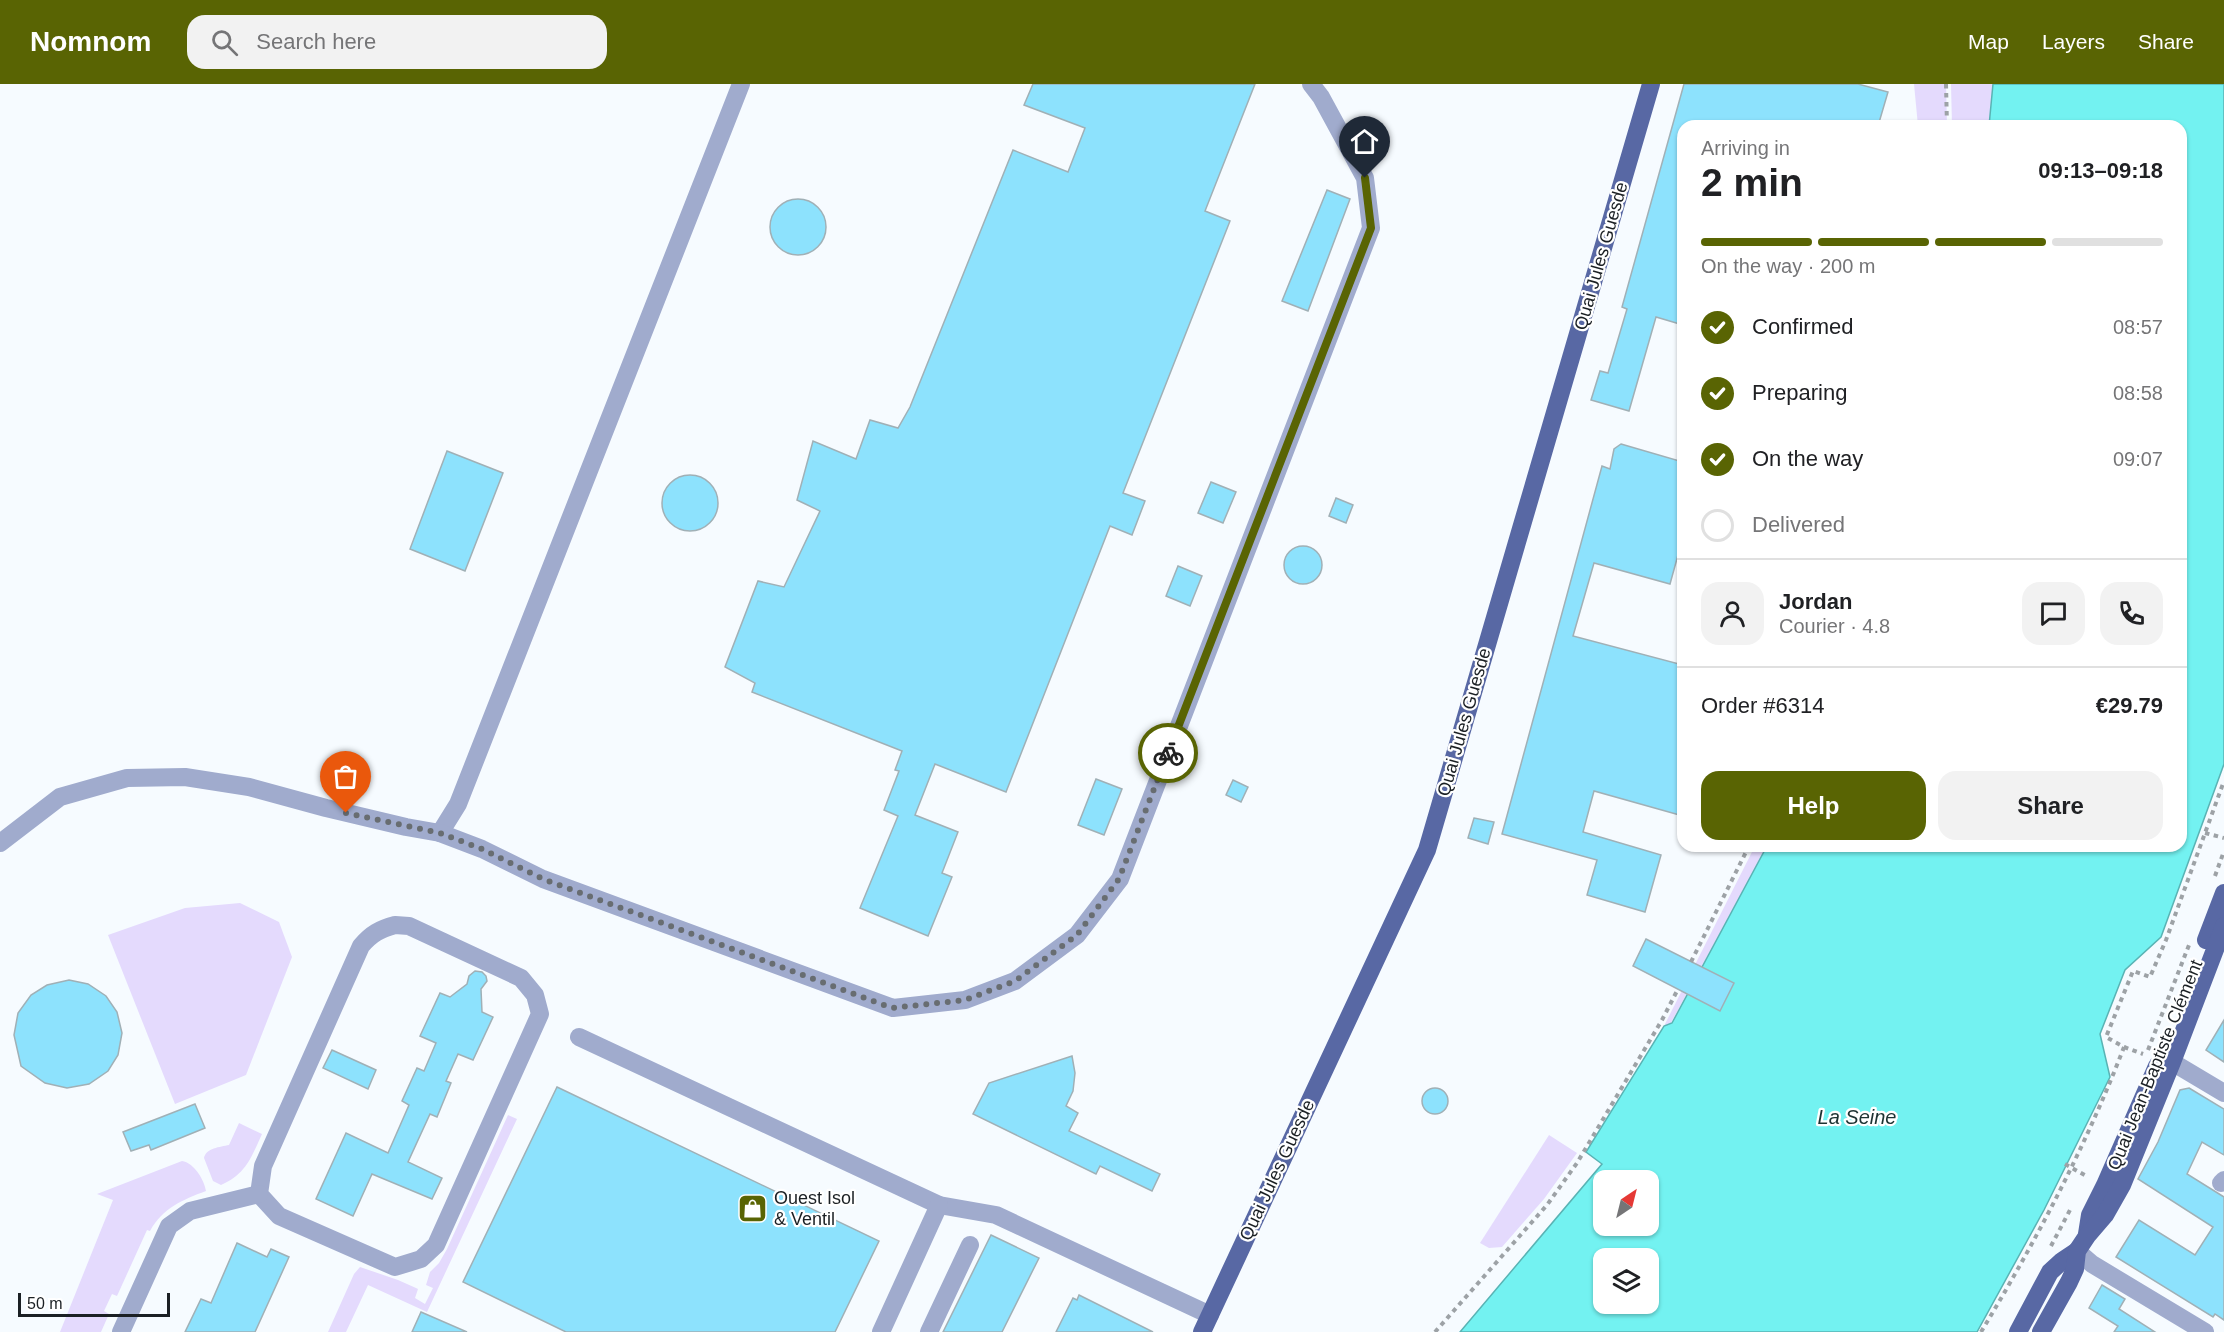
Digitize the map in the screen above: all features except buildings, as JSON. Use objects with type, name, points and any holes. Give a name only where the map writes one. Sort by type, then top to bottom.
[{"type":"main road","name":"Quai Jules Guesde","points":[[1202,1332],[1427,850],[1651,84]]},
{"type":"main road","name":"Quai Jean-Baptiste Clément","points":[[2087,1236],[2090,1215],[2160,1061],[2224,893]]},
{"type":"main road","name":"Quai Jean-Baptiste Clément","points":[[2041,1332],[2075,1269],[2078,1251],[2087,1236],[2105,1215],[2122,1185],[2224,926]]},
{"type":"main road","name":"Quai Jean-Baptiste Clément","points":[[2018,1332],[2050,1272],[2078,1251]]},
{"type":"street","points":[[440,833],[458,804],[741,84]]},
{"type":"street","points":[[0,843],[60,797],[127,778],[185,777],[249,787],[326,808],[440,833],[482,849],[543,879],[892,1008],[965,1000],[1015,981],[1077,935],[1119,879],[1371,228],[1365,178],[1321,97],[1311,84]]},
{"type":"street","points":[[395,925],[409,926],[521,978],[535,995],[540,1014],[436,1245],[421,1259],[395,1267],[279,1216],[259,1194],[263,1166],[361,946],[370,935],[382,928],[395,925]]},
{"type":"street","points":[[579,1037],[939,1205],[996,1215],[1210,1315]]},
{"type":"street","points":[[2172,1062],[2224,1093]]},
{"type":"street","points":[[122,1332],[169,1226],[190,1212],[259,1194]]},
{"type":"street","points":[[881,1332],[939,1205]]},
{"type":"street","points":[[929,1332],[970,1245]]},
{"type":"street","points":[[2078,1251],[2092,1263],[2205,1332]]},
{"type":"path","points":[[1946,84],[1947,120]]},
{"type":"path","points":[[2146,1056],[2106,1037],[2133,971],[2150,977],[2166,940],[2224,781]]},
{"type":"path","points":[[2205,833],[2224,838]]},
{"type":"path","points":[[1690,962],[1746,852]]},
{"type":"path","points":[[1435,1332],[1547,1205],[1577,1163],[1678,989]]},
{"type":"path","points":[[1982,1332],[2071,1169],[2124,1047]]},
{"type":"path","points":[[2065,1164],[2089,1177]]},
{"type":"shaded area","points":[[1914,84],[1946,84],[1947,120],[1917,120]]},
{"type":"shaded area","points":[[1951,84],[1993,84],[1990,120],[1952,120]]},
{"type":"shaded area","points":[[1752,852],[1764,852],[1671,1023],[1664,1026]]},
{"type":"shaded area","points":[[240,903],[279,922],[292,957],[246,1075],[175,1104],[108,935],[185,908]]},
{"type":"shaded area","points":[[508,1115],[517,1119],[427,1312],[368,1285],[346,1332],[328,1332],[354,1274],[360,1267],[418,1289],[415,1298],[425,1304],[433,1288],[426,1285],[430,1272],[439,1263],[447,1249]]},
{"type":"shaded area","points":[[239,1123],[262,1134],[251,1158],[242,1170],[221,1185],[213,1181],[204,1158],[210,1150],[229,1145]]},
{"type":"shaded area","points":[[1549,1135],[1577,1153],[1544,1199],[1502,1247],[1489,1248],[1480,1243]]},
{"type":"shaded area","points":[[182,1161],[191,1165],[198,1172],[206,1191],[174,1206],[161,1216],[150,1231],[147,1230],[117,1296],[112,1294],[104,1311],[109,1314],[101,1332],[60,1332],[113,1200],[97,1194]]},
{"type":"water","name":"La Seine","points":[[1993,84],[2224,84],[2224,764],[2161,937],[2125,970],[2100,1034],[2110,1077],[2044,1210],[1977,1332],[1460,1332],[1593,1175],[1593,1236],[1659,1236],[1659,1170],[1597,1170],[1602,1164],[1586,1152],[1664,1026],[1672,1023],[1764,852],[2187,852],[2187,120],[1990,120]]},
{"type":"way so far","points":[[346,813],[440,833],[482,849],[543,879],[892,1008],[965,1000],[1015,981],[1077,935],[1119,879],[1168,753]]},
{"type":"place","name":"Ouest Isol & Ventil","points":[[753,1208]]},
{"type":"route","points":[[1168,753],[1371,228],[1365,178]]}]
